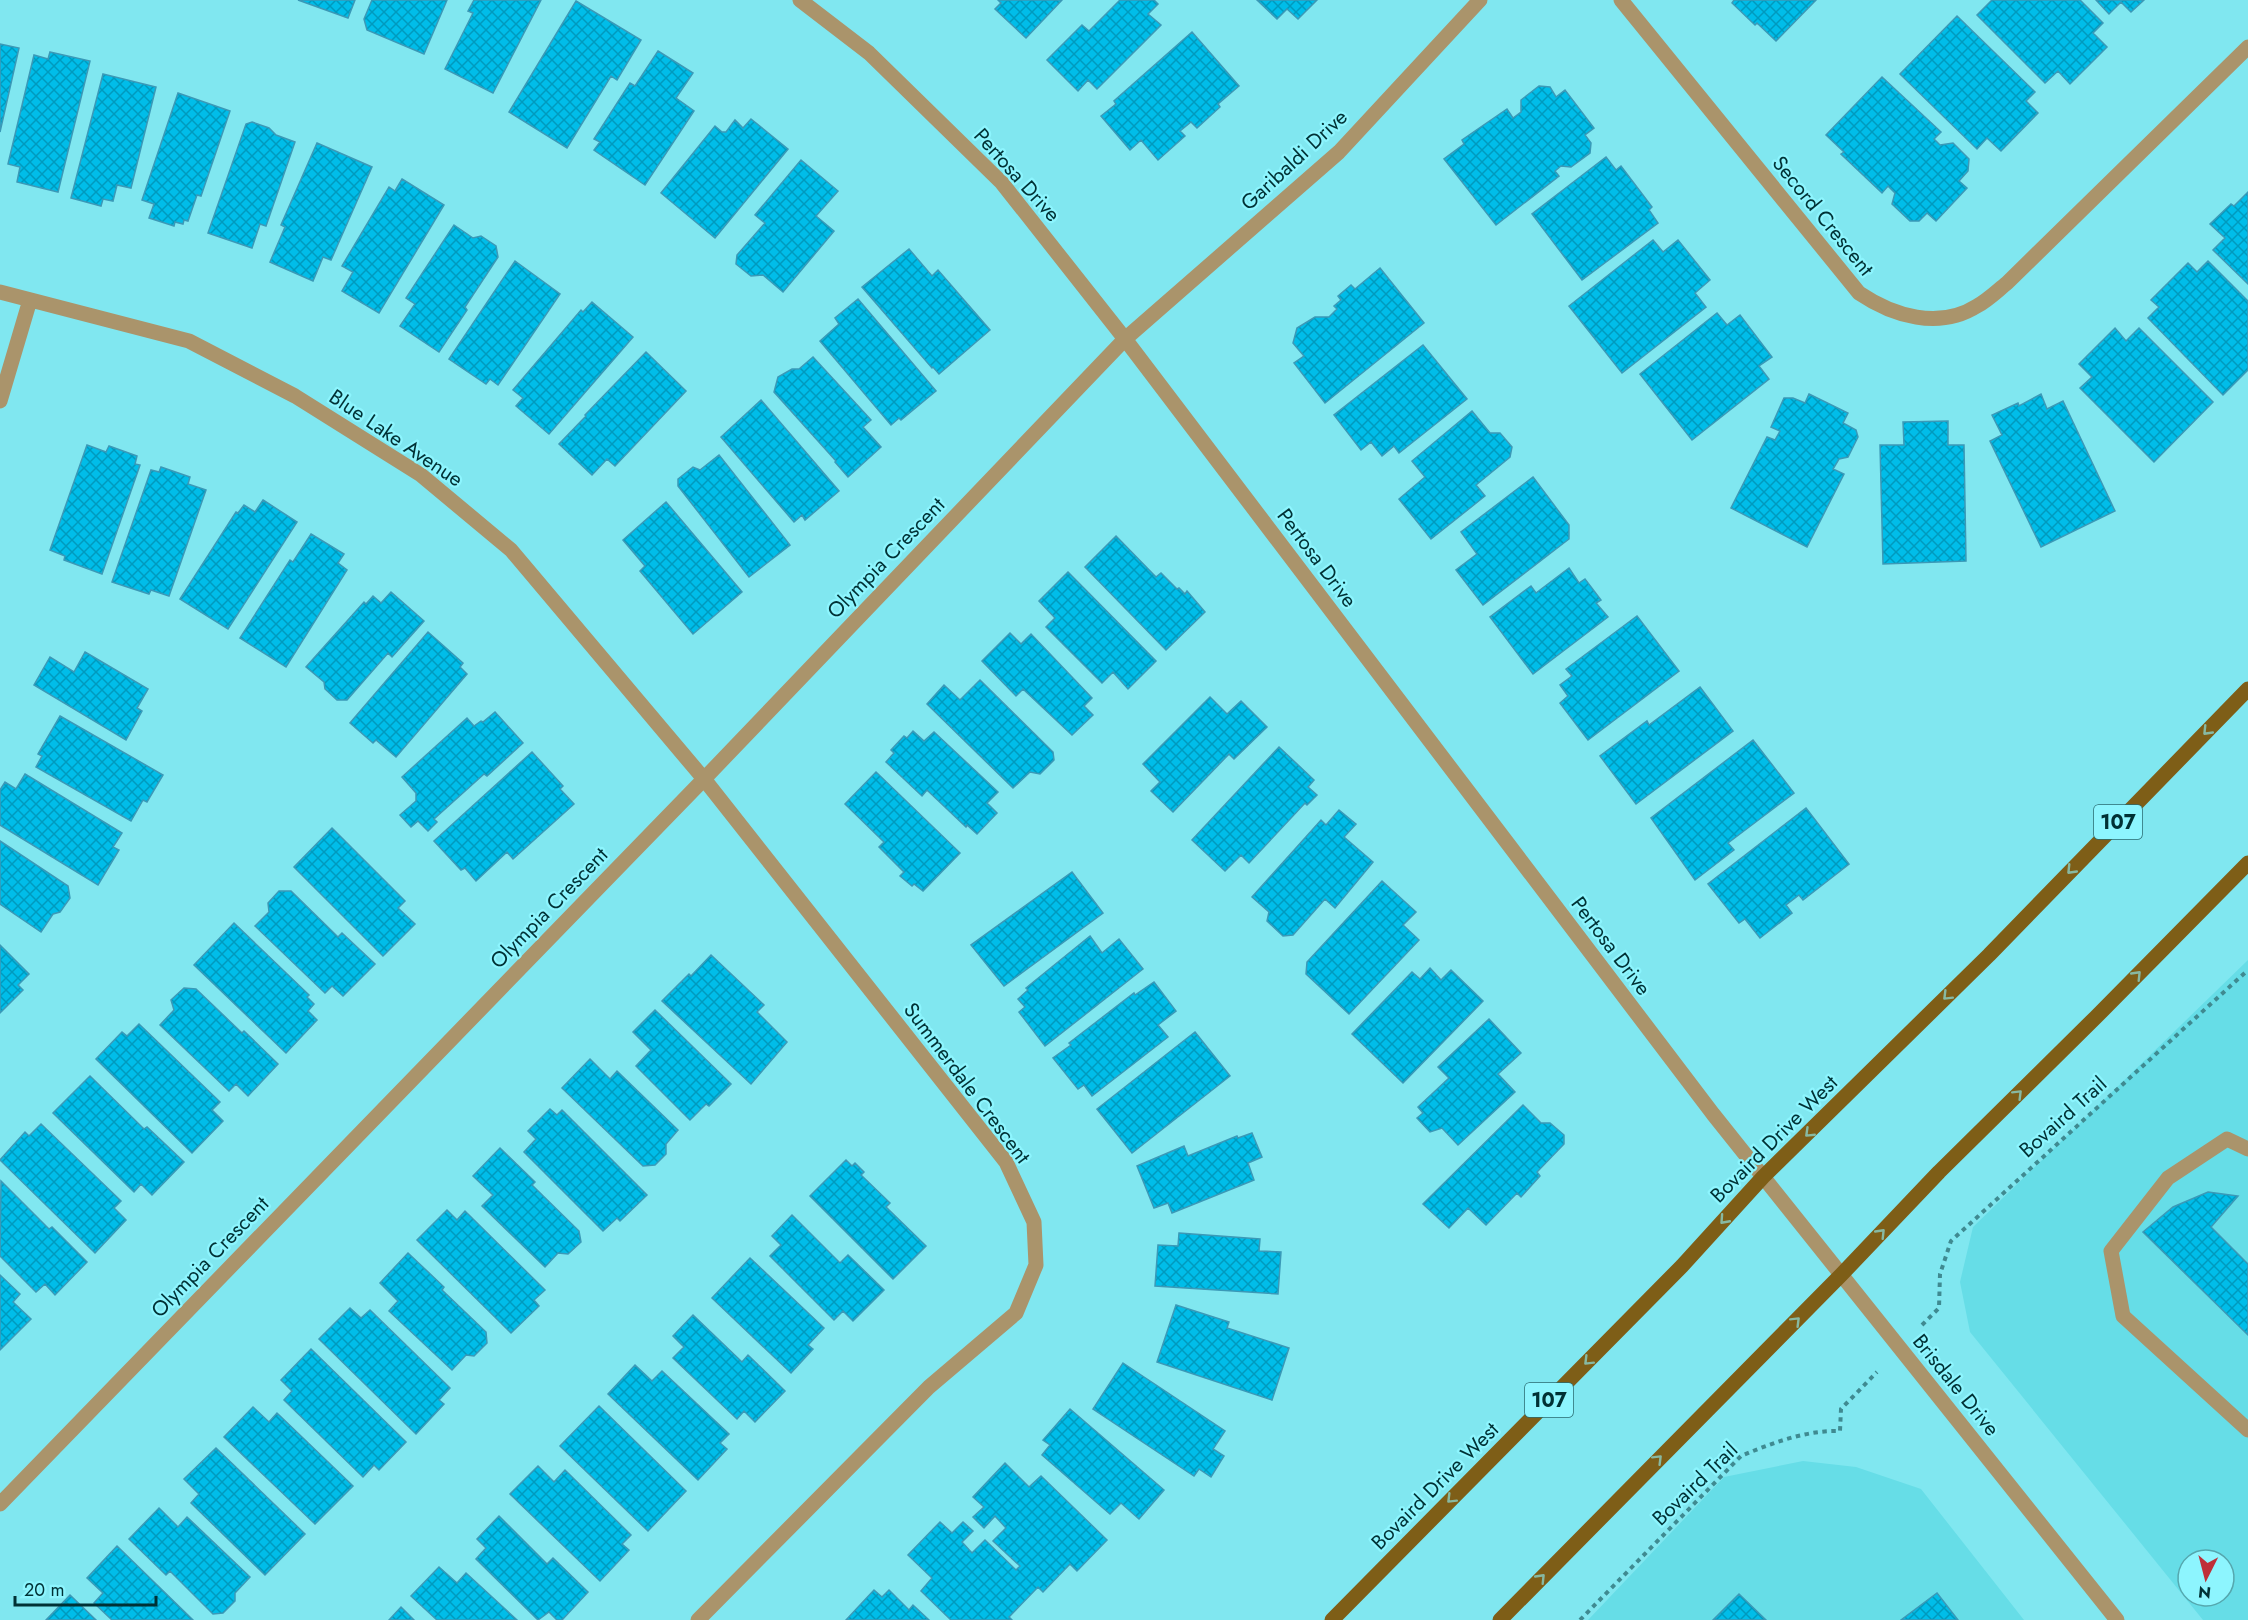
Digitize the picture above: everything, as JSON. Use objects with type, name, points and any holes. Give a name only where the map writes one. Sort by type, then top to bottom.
[{"type":"main road","name":"Bovaird Drive West","points":[[1332,1620],[1682,1266],[1763,1177],[1989,955],[2248,689]]},
{"type":"main road","points":[[1500,1620],[1841,1275],[1939,1172],[2248,862]]},
{"type":"street","name":"Pertosa Drive","points":[[800,0],[869,53],[1002,183],[1125,339],[1763,1177]]},
{"type":"street","name":"Garibaldi Drive","points":[[1125,339],[1339,152],[1480,0]]},
{"type":"street","name":"Secord Crescent","points":[[1621,0],[1859,293],[1877,305],[1899,314],[1918,318],[1955,315],[1977,307],[2007,283],[2248,47]]},
{"type":"street","name":"Blue Lake Avenue","points":[[0,292],[189,341],[296,396],[421,475],[511,550],[704,779]]},
{"type":"street","points":[[0,401],[30,300]]},
{"type":"street","name":"Olympia Crescent","points":[[0,1504],[704,779],[1125,339]]},
{"type":"street","name":"Summerdale Crescent","points":[[699,1620],[929,1387],[1016,1313],[1036,1265],[1034,1222],[1006,1162],[704,779]]},
{"type":"street","points":[[2248,1149],[2227,1138],[2168,1178],[2111,1251],[2123,1316],[2248,1430]]},
{"type":"street","name":"Brisdale Drive","points":[[1763,1177],[2117,1620]]},
{"type":"path","name":"Bovaird Trail","points":[[1939,1308],[1940,1274],[1951,1241],[2248,970]]},
{"type":"path","name":"Bovaird Trail","points":[[1580,1620],[1741,1456],[1771,1443],[1824,1431],[1840,1431],[1840,1409]]},
{"type":"shaded area","points":[[2248,960],[2248,1620],[2203,1620],[2193,1608],[2236,1608],[2236,1548],[2176,1548],[2176,1587],[1970,1332],[1960,1282],[1973,1227]]},
{"type":"shaded area","points":[[1803,1461],[1856,1467],[1921,1489],[2024,1620],[1588,1620],[1724,1477]]},
{"type":"building","points":[[298,0],[355,0],[348,18]]},
{"type":"building","points":[[372,0],[447,0],[424,54],[367,30],[364,19]]},
{"type":"building","points":[[474,0],[541,0],[493,93],[445,69],[473,13],[468,11]]},
{"type":"building","points":[[998,0],[1062,0],[1026,38],[995,9],[1001,3]]},
{"type":"building","points":[[1120,0],[1154,0],[1158,4],[1148,14],[1161,25],[1097,89],[1088,80],[1078,91],[1047,60],[1082,25],[1089,31]]},
{"type":"building","points":[[1257,0],[1317,0],[1298,19],[1287,9],[1277,19]]},
{"type":"building","points":[[1734,0],[1816,0],[1776,41],[1732,3]]},
{"type":"building","points":[[1992,0],[2080,0],[2103,23],[2093,33],[2107,47],[2070,84],[2058,71],[2045,83],[1977,15]]},
{"type":"building","points":[[2096,0],[2144,0],[2131,12],[2121,2],[2109,14]]},
{"type":"building","points":[[576,1],[641,40],[617,80],[611,76],[567,148],[509,112]]},
{"type":"building","points":[[1957,16],[2035,92],[2026,101],[2038,113],[2001,151],[1987,138],[1977,149],[1900,74]]},
{"type":"building","points":[[1192,32],[1239,86],[1218,104],[1220,107],[1197,128],[1191,122],[1180,131],[1185,136],[1158,160],[1141,140],[1130,150],[1101,116],[1116,104],[1114,101]]},
{"type":"building","points":[[0,44],[19,48],[0,132]]},
{"type":"building","points":[[658,51],[693,73],[676,98],[694,111],[645,185],[594,150],[600,142],[594,139],[630,83],[635,86]]},
{"type":"building","points":[[50,52],[90,61],[58,192],[17,182],[20,167],[8,164],[34,55],[48,59]]},
{"type":"building","points":[[103,74],[156,87],[131,188],[117,185],[113,201],[103,199],[101,206],[71,198]]},
{"type":"building","points":[[1882,77],[1941,132],[1934,139],[1940,145],[1953,143],[1969,159],[1968,171],[1959,181],[1967,188],[1936,221],[1927,213],[1919,221],[1910,221],[1892,204],[1895,193],[1888,186],[1882,193],[1841,154],[1844,152],[1826,135]]},
{"type":"building","points":[[1539,86],[1550,87],[1556,97],[1565,90],[1594,128],[1585,135],[1591,143],[1590,153],[1571,167],[1561,166],[1555,171],[1559,176],[1496,225],[1444,159],[1464,144],[1462,140],[1507,109],[1513,118],[1521,112],[1521,100]]},
{"type":"building","points":[[178,93],[230,111],[201,196],[197,195],[188,221],[184,220],[183,224],[175,222],[174,226],[149,218],[154,204],[142,200]]},
{"type":"building","points":[[751,119],[788,149],[715,238],[661,193],[715,126],[722,132],[726,132],[735,120],[743,128]]},
{"type":"building","points":[[252,122],[295,142],[266,226],[260,224],[252,248],[208,233],[246,124]]},
{"type":"building","points":[[317,143],[372,167],[331,260],[323,257],[313,281],[270,262],[285,227],[281,225]]},
{"type":"building","points":[[1606,157],[1616,170],[1621,166],[1652,207],[1649,210],[1658,223],[1582,280],[1532,214]]},
{"type":"building","points":[[801,160],[838,191],[816,216],[834,231],[783,292],[763,275],[751,276],[736,264],[737,255],[765,223],[755,215]]},
{"type":"building","points":[[402,179],[444,205],[379,313],[342,291],[353,272],[342,266],[389,187],[395,191]]},
{"type":"building","points":[[2248,192],[2248,284],[2213,250],[2225,238],[2210,224]]},
{"type":"building","points":[[454,225],[473,238],[481,236],[496,246],[498,257],[439,352],[400,326],[415,304],[406,298]]},
{"type":"building","points":[[1653,240],[1663,252],[1678,240],[1710,280],[1695,293],[1706,307],[1622,373],[1569,306]]},
{"type":"building","points":[[909,249],[932,276],[938,270],[990,330],[939,374],[862,287]]},
{"type":"building","points":[[515,261],[560,294],[498,385],[490,379],[486,384],[449,359]]},
{"type":"building","points":[[2208,261],[2248,301],[2248,370],[2223,395],[2148,318],[2159,307],[2151,300],[2188,263],[2197,272]]},
{"type":"building","points":[[1380,268],[1424,323],[1325,403],[1294,363],[1304,356],[1293,343],[1297,328],[1315,317],[1329,317],[1337,309],[1334,306],[1341,300],[1338,296],[1351,285],[1355,289]]},
{"type":"building","points":[[858,299],[936,391],[901,420],[899,418],[891,425],[820,341],[839,324],[835,318]]},
{"type":"building","points":[[592,302],[633,337],[549,434],[516,406],[523,398],[513,390],[581,310],[583,312]]},
{"type":"building","points":[[1717,313],[1727,325],[1740,315],[1772,357],[1759,366],[1769,379],[1692,440],[1640,374]]},
{"type":"building","points":[[2115,328],[2126,341],[2139,328],[2213,402],[2154,462],[2080,388],[2092,377],[2079,364]]},
{"type":"building","points":[[1423,345],[1467,399],[1399,453],[1394,446],[1382,456],[1371,442],[1361,450],[1334,415]]},
{"type":"building","points":[[646,352],[686,391],[615,466],[607,459],[592,475],[559,444]]},
{"type":"building","points":[[813,357],[871,420],[863,427],[881,447],[848,477],[774,392],[778,377],[792,369],[799,369]]},
{"type":"building","points":[[1809,394],[1848,413],[1843,423],[1856,430],[1858,437],[1848,457],[1839,459],[1833,469],[1844,474],[1807,547],[1731,508],[1767,437],[1775,440],[1780,431],[1771,427],[1784,398],[1793,398],[1805,403]]},
{"type":"building","points":[[2041,394],[2047,409],[2063,401],[2115,511],[2041,547],[1990,441],[2002,435],[1992,415],[2018,403],[2019,406]]},
{"type":"building","points":[[761,400],[839,491],[805,520],[802,515],[794,522],[721,437]]},
{"type":"building","points":[[1472,411],[1490,433],[1500,433],[1512,447],[1510,457],[1476,485],[1485,496],[1431,539],[1399,499],[1425,477],[1412,461]]},
{"type":"building","points":[[1948,421],[1948,445],[1964,445],[1966,561],[1883,564],[1880,445],[1904,445],[1903,422]]},
{"type":"building","points":[[87,445],[106,452],[109,446],[137,456],[135,464],[140,465],[102,574],[64,560],[65,556],[50,550]]},
{"type":"building","points":[[719,455],[790,545],[749,577],[678,486],[678,479],[693,467],[700,470]]},
{"type":"building","points":[[161,467],[190,477],[188,484],[206,490],[169,596],[151,590],[149,594],[112,582],[151,470],[159,472]]},
{"type":"building","points":[[1533,477],[1569,525],[1569,539],[1483,605],[1456,570],[1477,554],[1461,532]]},
{"type":"building","points":[[263,500],[297,522],[228,629],[180,599],[236,512],[238,513],[244,505],[255,512]]},
{"type":"building","points":[[666,502],[742,592],[693,634],[640,571],[645,566],[623,540]]},
{"type":"building","points":[[311,534],[344,554],[338,563],[347,570],[286,667],[240,638],[290,560],[293,562]]},
{"type":"building","points":[[1116,536],[1156,577],[1161,573],[1177,589],[1179,588],[1185,594],[1187,591],[1205,612],[1166,650],[1085,567]]},
{"type":"building","points":[[1569,568],[1579,583],[1585,579],[1601,600],[1596,603],[1608,617],[1533,674],[1490,617],[1531,586],[1536,593]]},
{"type":"building","points":[[1068,572],[1156,661],[1128,689],[1113,672],[1102,683],[1046,627],[1055,618],[1039,601]]},
{"type":"building","points":[[391,592],[424,621],[392,657],[388,653],[347,700],[337,700],[325,689],[324,682],[306,667],[364,602],[366,604],[373,596],[381,603]]},
{"type":"building","points":[[1637,616],[1679,671],[1588,740],[1560,703],[1568,696],[1560,685],[1572,676],[1566,669]]},
{"type":"building","points":[[428,632],[463,663],[460,667],[467,674],[396,757],[376,740],[373,743],[350,723]]},
{"type":"building","points":[[1010,633],[1021,644],[1031,634],[1092,698],[1084,706],[1093,715],[1072,735],[1023,689],[1016,696],[982,661]]},
{"type":"building","points":[[85,652],[148,689],[137,708],[142,711],[126,740],[34,685],[50,657],[74,672]]},
{"type":"building","points":[[980,680],[1053,752],[1054,760],[1040,774],[1030,772],[1013,788],[927,704],[944,685],[960,700]]},
{"type":"building","points":[[1700,687],[1733,731],[1636,804],[1600,756],[1647,721],[1649,725]]},
{"type":"building","points":[[1210,697],[1227,714],[1241,701],[1267,727],[1234,759],[1229,754],[1173,812],[1151,791],[1160,782],[1143,764]]},
{"type":"building","points":[[495,712],[523,743],[434,819],[437,822],[428,831],[418,821],[411,827],[400,815],[416,801],[416,793],[402,777],[467,718],[474,726]]},
{"type":"building","points":[[60,716],[163,775],[147,802],[143,800],[131,821],[36,767],[42,756],[38,754]]},
{"type":"building","points":[[913,731],[924,741],[934,732],[998,792],[987,803],[997,813],[977,834],[967,825],[966,827],[927,790],[922,796],[886,762],[894,753],[891,750],[904,736],[907,738]]},
{"type":"building","points":[[1753,740],[1794,793],[1728,843],[1734,850],[1695,880],[1651,818]]},
{"type":"building","points":[[1279,747],[1314,780],[1308,787],[1317,795],[1307,805],[1305,803],[1249,863],[1241,855],[1225,871],[1192,840]]},
{"type":"building","points":[[532,752],[563,786],[560,789],[574,804],[513,859],[507,852],[476,881],[465,868],[461,870],[434,841]]},
{"type":"building","points":[[876,772],[960,853],[923,891],[914,884],[912,886],[900,876],[904,872],[879,847],[884,842],[845,804]]},
{"type":"building","points":[[25,774],[122,833],[113,847],[119,850],[98,885],[0,825],[0,790],[5,782],[16,789]]},
{"type":"building","points":[[1806,808],[1849,864],[1803,900],[1799,895],[1786,905],[1792,913],[1760,938],[1745,919],[1739,923],[1708,884]]},
{"type":"building","points":[[1339,810],[1356,824],[1344,837],[1373,862],[1335,908],[1325,899],[1293,935],[1283,936],[1267,921],[1269,912],[1252,897],[1321,820],[1326,825]]},
{"type":"building","points":[[332,828],[405,901],[398,908],[415,924],[383,956],[294,867]]},
{"type":"building","points":[[0,841],[68,886],[70,898],[60,912],[53,914],[41,932],[0,904]]},
{"type":"building","points":[[1072,872],[1103,913],[1004,986],[971,945]]},
{"type":"building","points":[[1382,881],[1416,912],[1403,925],[1419,940],[1349,1014],[1306,974],[1307,962]]},
{"type":"building","points":[[279,891],[291,891],[338,937],[342,933],[375,964],[343,996],[332,986],[325,993],[255,926],[269,912],[268,903]]},
{"type":"building","points":[[234,923],[309,995],[307,997],[314,1004],[308,1011],[317,1020],[286,1053],[194,965]]},
{"type":"building","points":[[1090,936],[1102,953],[1119,939],[1143,969],[1045,1046],[1019,1012],[1025,1007],[1018,999],[1028,990],[1026,988]]},
{"type":"building","points":[[0,945],[29,974],[18,985],[23,990],[0,1013]]},
{"type":"building","points":[[711,955],[764,1005],[757,1012],[787,1042],[751,1084],[662,1001]]},
{"type":"building","points":[[1430,968],[1441,980],[1451,970],[1483,1001],[1403,1083],[1352,1034],[1412,972],[1420,979]]},
{"type":"building","points":[[1154,982],[1176,1011],[1158,1025],[1168,1037],[1092,1096],[1084,1085],[1078,1089],[1053,1058],[1134,993],[1135,995]]},
{"type":"building","points":[[184,988],[196,989],[278,1064],[248,1096],[236,1084],[229,1091],[160,1025],[174,1010],[171,1000]]},
{"type":"building","points":[[655,1010],[731,1084],[709,1106],[706,1104],[690,1120],[636,1066],[651,1050],[633,1032]]},
{"type":"building","points":[[1489,1019],[1521,1053],[1498,1074],[1515,1092],[1458,1145],[1442,1128],[1430,1132],[1417,1118],[1423,1113],[1418,1107],[1449,1078],[1438,1067]]},
{"type":"building","points":[[139,1024],[220,1102],[212,1110],[223,1121],[192,1153],[96,1059],[122,1032],[127,1036]]},
{"type":"building","points":[[1195,1032],[1230,1076],[1132,1153],[1097,1109]]},
{"type":"building","points":[[590,1059],[610,1079],[617,1071],[678,1130],[666,1144],[666,1154],[655,1165],[643,1166],[562,1088]]},
{"type":"building","points":[[90,1076],[144,1129],[147,1127],[184,1162],[152,1195],[141,1184],[134,1192],[53,1113]]},
{"type":"building","points":[[1523,1105],[1541,1123],[1550,1123],[1564,1135],[1564,1144],[1537,1172],[1540,1176],[1521,1197],[1517,1193],[1486,1225],[1468,1208],[1449,1228],[1423,1204]]},
{"type":"building","points":[[550,1109],[557,1115],[562,1110],[647,1195],[620,1221],[617,1218],[603,1231],[524,1152],[536,1139],[528,1131]]},
{"type":"building","points":[[41,1124],[121,1201],[114,1208],[126,1220],[95,1253],[0,1160],[25,1132],[29,1136]]},
{"type":"building","points":[[1252,1133],[1262,1157],[1248,1163],[1254,1180],[1172,1213],[1168,1203],[1154,1208],[1137,1166],[1184,1146],[1188,1156],[1237,1136],[1238,1138]]},
{"type":"building","points":[[500,1148],[535,1182],[532,1185],[579,1231],[581,1242],[568,1254],[558,1253],[545,1267],[482,1206],[493,1195],[473,1176]]},
{"type":"building","points":[[846,1160],[852,1166],[855,1163],[864,1172],[861,1175],[890,1203],[886,1207],[926,1246],[893,1279],[810,1196]]},
{"type":"building","points":[[1,1181],[49,1229],[52,1227],[87,1262],[55,1295],[45,1284],[36,1292],[0,1256]]},
{"type":"building","points":[[2208,1192],[2238,1196],[2211,1227],[2248,1264],[2248,1335],[2143,1232],[2173,1207]]},
{"type":"building","points":[[447,1210],[457,1220],[465,1211],[545,1290],[534,1300],[539,1306],[511,1333],[417,1240]]},
{"type":"building","points":[[792,1215],[840,1263],[848,1255],[884,1290],[853,1321],[843,1311],[834,1320],[770,1256],[781,1245],[772,1236]]},
{"type":"building","points":[[1179,1233],[1260,1239],[1259,1251],[1281,1252],[1278,1294],[1155,1286],[1158,1245],[1178,1246]]},
{"type":"building","points":[[408,1253],[444,1287],[442,1290],[486,1332],[487,1343],[474,1356],[466,1355],[452,1370],[389,1311],[398,1301],[380,1283]]},
{"type":"building","points":[[750,1258],[824,1328],[808,1345],[813,1349],[791,1373],[712,1298]]},
{"type":"building","points":[[0,1275],[20,1294],[13,1302],[31,1319],[0,1350]]},
{"type":"building","points":[[1176,1305],[1229,1322],[1227,1328],[1289,1348],[1272,1400],[1157,1362]]},
{"type":"building","points":[[350,1308],[361,1318],[370,1310],[450,1388],[439,1400],[444,1404],[416,1434],[319,1339]]},
{"type":"building","points":[[693,1315],[742,1362],[748,1355],[785,1391],[755,1422],[744,1411],[737,1419],[673,1358],[684,1347],[673,1336]]},
{"type":"building","points":[[311,1349],[406,1442],[379,1470],[374,1465],[363,1477],[284,1400],[292,1391],[281,1380]]},
{"type":"building","points":[[1123,1363],[1225,1431],[1213,1449],[1224,1456],[1211,1477],[1199,1469],[1194,1476],[1093,1409]]},
{"type":"building","points":[[635,1365],[652,1381],[662,1371],[729,1434],[720,1443],[727,1449],[698,1480],[608,1394]]},
{"type":"building","points":[[599,1406],[686,1491],[648,1531],[560,1446]]},
{"type":"building","points":[[253,1407],[269,1422],[277,1413],[353,1486],[315,1524],[224,1437]]},
{"type":"building","points":[[1070,1409],[1164,1490],[1139,1519],[1121,1503],[1110,1514],[1042,1455],[1050,1445],[1043,1440]]},
{"type":"building","points":[[216,1448],[305,1534],[265,1575],[191,1503],[199,1494],[184,1479]]},
{"type":"building","points":[[1005,1463],[1029,1487],[1041,1476],[1107,1540],[1077,1571],[1070,1564],[1043,1592],[1038,1587],[1009,1617],[1012,1620],[951,1620],[921,1591],[932,1578],[908,1555],[940,1522],[952,1533],[963,1522],[973,1531],[962,1542],[972,1553],[985,1540],[1016,1570],[1020,1566],[993,1541],[1006,1528],[995,1516],[984,1528],[973,1517],[984,1507],[973,1497]]},
{"type":"building","points":[[538,1466],[554,1482],[565,1470],[631,1535],[622,1544],[629,1550],[600,1581],[510,1494]]},
{"type":"building","points":[[159,1508],[178,1527],[187,1517],[250,1577],[235,1593],[235,1601],[223,1613],[213,1614],[170,1571],[166,1575],[129,1539]]},
{"type":"building","points":[[499,1516],[547,1564],[553,1558],[588,1592],[562,1620],[557,1620],[549,1612],[538,1620],[476,1559],[486,1548],[477,1539]]},
{"type":"building","points":[[117,1546],[193,1620],[112,1620],[94,1603],[103,1593],[87,1578]]},
{"type":"building","points":[[439,1567],[457,1583],[466,1573],[517,1620],[437,1620],[411,1596]]},
{"type":"building","points":[[874,1590],[882,1597],[889,1590],[909,1610],[913,1605],[929,1620],[846,1620]]},
{"type":"building","points":[[1937,1593],[1958,1620],[1901,1620]]},
{"type":"building","points":[[1739,1594],[1766,1620],[1713,1620]]},
{"type":"building","points":[[70,1595],[96,1620],[46,1620]]},
{"type":"building","points":[[401,1607],[414,1620],[389,1620]]}]
